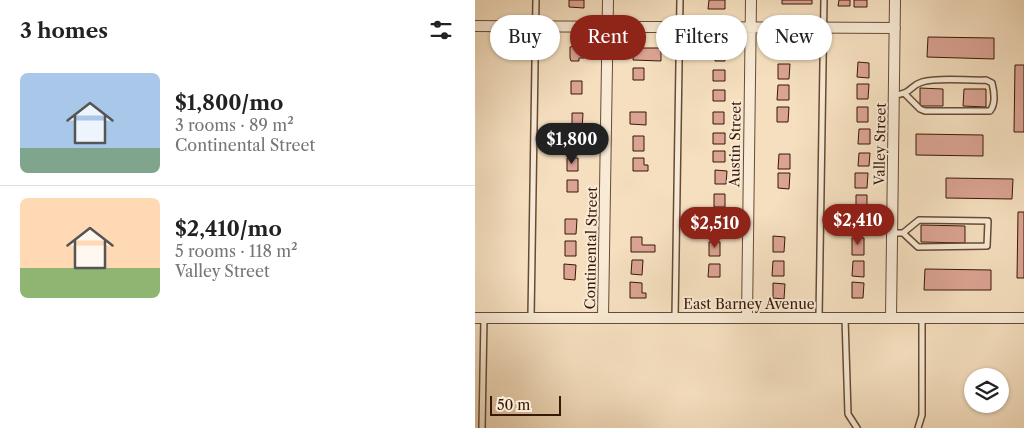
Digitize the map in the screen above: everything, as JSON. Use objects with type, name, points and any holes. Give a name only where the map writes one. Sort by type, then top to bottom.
[{"type":"street","name":"Continental Street","points":[[607,15],[608,0]]},
{"type":"street","name":"Austin Street","points":[[747,318],[751,0]]},
{"type":"street","name":"Valley Street","points":[[891,318],[895,0]]},
{"type":"street","points":[[475,26],[490,26]]},
{"type":"street","points":[[747,28],[757,28]]},
{"type":"street","points":[[832,28],[895,28]]},
{"type":"street","name":"Continental Street","points":[[603,317],[607,60]]},
{"type":"street","name":"East Barney Avenue","points":[[479,318],[1024,318]]},
{"type":"lane","points":[[536,0],[536,15]]},
{"type":"lane","points":[[679,15],[680,0]]},
{"type":"lane","points":[[824,0],[824,15]]},
{"type":"lane","points":[[531,317],[535,60]]},
{"type":"lane","points":[[675,318],[679,60]]},
{"type":"lane","points":[[819,317],[823,60]]},
{"type":"lane","points":[[894,95],[905,94],[920,82],[986,80],[992,83],[994,90],[993,107],[990,110],[920,109],[905,94]]},
{"type":"lane","points":[[892,233],[903,233],[919,220],[988,220],[987,246],[918,247],[903,233]]},
{"type":"lane","points":[[845,317],[848,414],[857,428]]},
{"type":"lane","points":[[918,428],[923,415],[922,317]]},
{"type":"lane","points":[[475,427],[482,428],[479,318]]},
{"type":"lane","points":[[475,402],[482,402]]},
{"type":"building","points":[[569,0],[584,0],[584,8],[569,7]]},
{"type":"building","points":[[709,0],[725,0],[725,9],[708,9]]},
{"type":"building","points":[[782,0],[812,0],[812,4],[782,4]]},
{"type":"building","points":[[839,0],[850,0],[850,6],[838,6]]},
{"type":"building","points":[[854,0],[867,0],[867,7],[854,7]]},
{"type":"building","points":[[928,37],[994,38],[994,59],[927,57]]},
{"type":"building","points":[[646,48],[656,48],[656,60],[661,61],[633,60],[646,60]]},
{"type":"building","points":[[858,62],[869,63],[869,78],[857,77]]},
{"type":"building","points":[[778,64],[790,64],[789,79],[778,79]]},
{"type":"building","points":[[1015,65],[1024,65],[1024,132],[1014,132]]},
{"type":"building","points":[[633,68],[644,68],[644,80],[633,80]]},
{"type":"building","points":[[713,70],[725,70],[725,81],[713,81]]},
{"type":"building","points":[[571,81],[582,81],[582,94],[571,94]]},
{"type":"building","points":[[857,84],[869,84],[868,99],[857,99]]},
{"type":"building","points":[[778,85],[789,85],[789,100],[777,100]]},
{"type":"building","points":[[920,88],[943,89],[943,106],[920,106]]},
{"type":"building","points":[[964,89],[986,89],[986,107],[963,106]]},
{"type":"building","points":[[713,90],[725,90],[725,101],[713,101]]},
{"type":"building","points":[[777,107],[789,107],[788,122],[777,122]]},
{"type":"building","points":[[857,107],[868,107],[868,122],[857,122]]},
{"type":"building","points":[[630,112],[646,112],[646,125],[630,124]]},
{"type":"building","points":[[713,112],[724,112],[724,124],[713,124]]},
{"type":"building","points":[[572,113],[583,113],[582,131],[572,130]]},
{"type":"building","points":[[859,129],[870,129],[870,144],[858,144]]},
{"type":"building","points":[[713,133],[725,133],[725,144],[713,144]]},
{"type":"building","points":[[916,134],[983,135],[983,156],[916,155]]},
{"type":"building","points":[[633,136],[644,136],[644,151],[633,151]]},
{"type":"building","points":[[713,151],[725,151],[725,162],[713,162]]},
{"type":"building","points":[[859,153],[870,153],[869,166],[858,166]]},
{"type":"building","points":[[779,154],[790,154],[790,169],[778,169]]},
{"type":"building","points":[[567,158],[578,158],[578,171],[567,171]]},
{"type":"building","points":[[633,158],[644,158],[644,165],[648,165],[648,171],[633,171]]},
{"type":"building","points":[[715,170],[727,171],[726,184],[715,184]]},
{"type":"building","points":[[778,173],[790,173],[789,189],[778,188]]},
{"type":"building","points":[[855,173],[868,173],[867,188],[855,188]]},
{"type":"building","points":[[946,178],[1013,179],[1012,199],[946,198]]},
{"type":"building","points":[[567,180],[578,180],[578,192],[567,192]]},
{"type":"building","points":[[714,194],[725,194],[725,207],[714,207]]},
{"type":"building","points":[[856,195],[867,195],[867,210],[856,210]]},
{"type":"building","points":[[1018,212],[1024,212],[1024,278],[1017,278]]},
{"type":"building","points":[[565,219],[577,219],[576,234],[565,234]]},
{"type":"building","points":[[855,220],[867,220],[866,235],[855,235]]},
{"type":"building","points":[[921,225],[965,226],[965,243],[921,242]]},
{"type":"building","points":[[773,236],[785,237],[784,252],[773,252]]},
{"type":"building","points":[[631,237],[642,237],[642,245],[655,245],[655,252],[631,252]]},
{"type":"building","points":[[852,238],[864,238],[864,255],[852,255]]},
{"type":"building","points":[[565,241],[576,241],[576,256],[565,256]]},
{"type":"building","points":[[709,242],[720,242],[720,256],[709,256]]},
{"type":"building","points":[[632,260],[643,260],[642,275],[631,274]]},
{"type":"building","points":[[773,261],[784,261],[784,276],[772,276]]},
{"type":"building","points":[[853,261],[864,261],[864,277],[852,276]]},
{"type":"building","points":[[564,264],[576,265],[575,280],[564,279]]},
{"type":"building","points":[[709,264],[720,264],[720,277],[708,277]]},
{"type":"building","points":[[925,269],[991,270],[991,290],[924,290]]},
{"type":"building","points":[[630,282],[642,283],[642,293],[646,293],[646,298],[630,298]]},
{"type":"building","points":[[852,282],[864,283],[863,298],[852,298]]},
{"type":"building","points":[[773,283],[785,284],[784,299],[773,298]]}]
